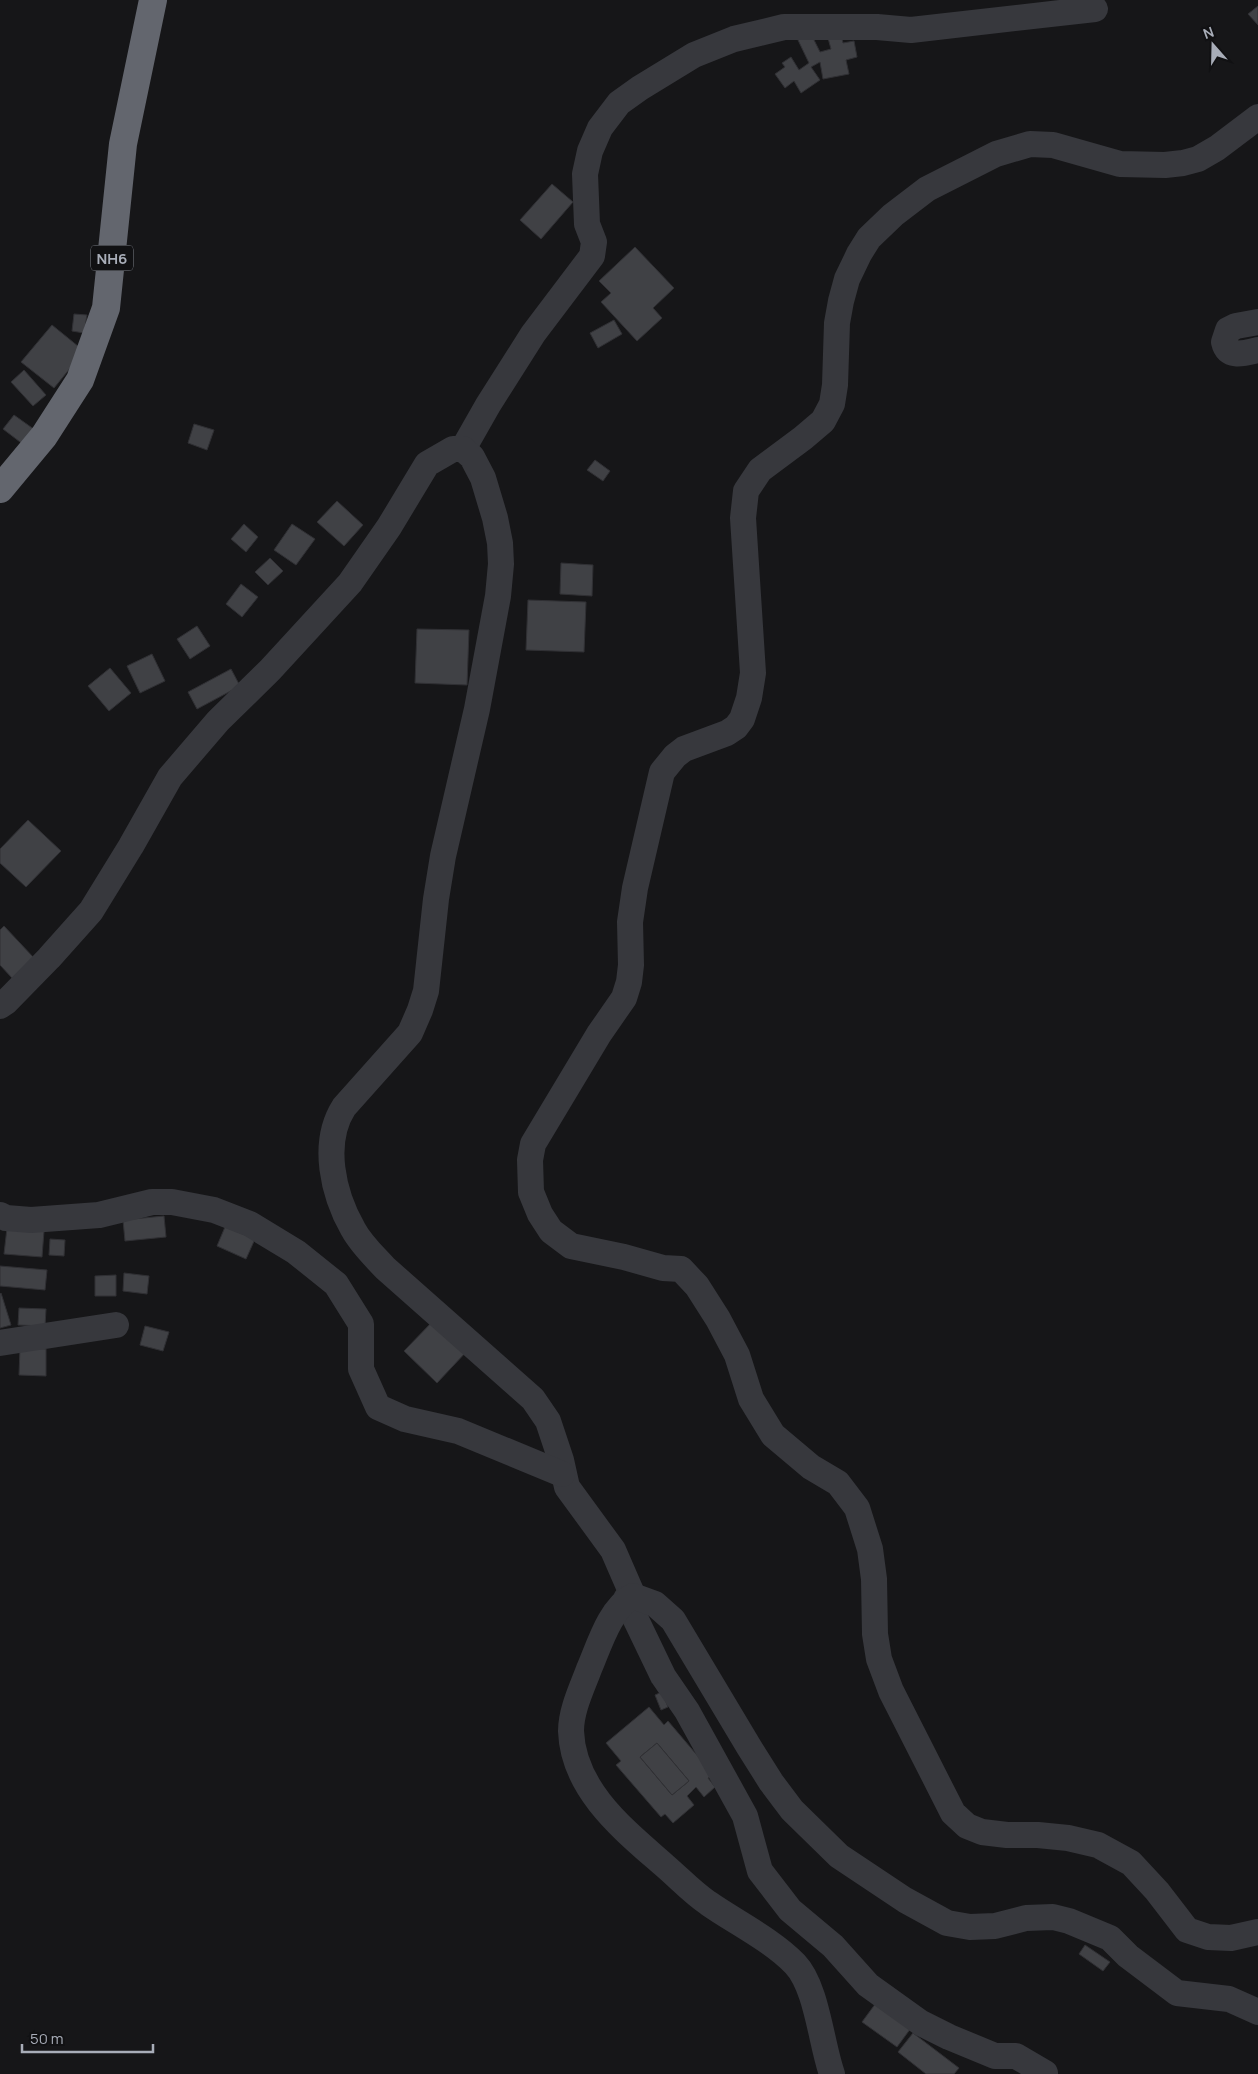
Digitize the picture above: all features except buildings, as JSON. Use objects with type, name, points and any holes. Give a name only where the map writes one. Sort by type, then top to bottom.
[{"type":"highway","name":"NH6","points":[[0,489],[44,436],[80,380],[106,308],[123,144],[153,0]]},
{"type":"street","points":[[464,449],[488,405],[533,334],[592,256],[594,242],[588,224],[585,174],[590,151],[600,128],[620,103],[640,88],[694,55],[734,39],[784,28],[877,27],[911,30],[1095,9]]},
{"type":"street","points":[[1258,117],[1217,148],[1198,159],[1165,165],[1120,164],[1053,145],[1030,144],[996,154],[926,189],[869,238],[847,279],[841,301],[837,323],[835,385],[832,404],[822,421],[803,438],[760,470],[746,491],[743,518],[753,673],[749,698],[742,719],[728,733],[674,756],[662,772],[634,888],[630,922],[631,965],[629,982],[624,998],[599,1034],[533,1144],[530,1175],[531,1192],[540,1214],[551,1231],[571,1246],[624,1257],[663,1268],[681,1269],[696,1286],[718,1319],[737,1355],[751,1399],[773,1435],[811,1467],[838,1483],[850,1496],[862,1519],[870,1549],[874,1579],[875,1634],[878,1659],[891,1691],[954,1813],[967,1826],[982,1832],[1068,1838],[1098,1845],[1131,1863],[1157,1891],[1187,1930],[1208,1936],[1230,1938],[1258,1932]]},
{"type":"street","points":[[1258,322],[1228,330],[1224,342],[1232,353],[1258,350]]},
{"type":"street","points":[[0,1006],[49,958],[91,911],[170,777],[218,721],[270,670],[350,584],[389,526],[426,464],[454,449],[464,449],[472,457],[483,478],[495,518],[500,543],[501,564],[498,596],[477,709],[442,865],[436,899],[426,991],[410,1033],[386,1058],[338,1118],[333,1133],[332,1163],[342,1205],[353,1229],[365,1247],[385,1268],[534,1398],[548,1421],[561,1460],[562,1474],[567,1487],[612,1550],[630,1598],[664,1676],[687,1710],[746,1816],[760,1871],[790,1910],[833,1946],[868,1985],[921,2023],[995,2056],[1016,2056],[1044,2073]]},
{"type":"street","points":[[0,1215],[6,1218],[31,1220],[89,1216],[152,1202],[172,1202],[214,1210],[250,1224],[296,1252],[336,1284],[361,1324],[361,1370],[378,1407],[405,1419],[458,1431],[562,1474]]},
{"type":"street","points":[[0,1343],[116,1325]]},
{"type":"street","points":[[630,1598],[655,1604],[673,1620],[770,1782],[792,1810],[839,1856],[905,1900],[947,1923],[970,1927],[995,1926],[1026,1918],[1052,1917],[1069,1921],[1110,1938],[1128,1956],[1177,1994],[1229,1999],[1258,2012]]},
{"type":"street","points":[[630,1598],[617,1608],[600,1642],[577,1701],[571,1729],[573,1747],[581,1774],[599,1801],[628,1833],[663,1864],[706,1902],[755,1933],[796,1964],[809,1984],[832,2074]]}]
